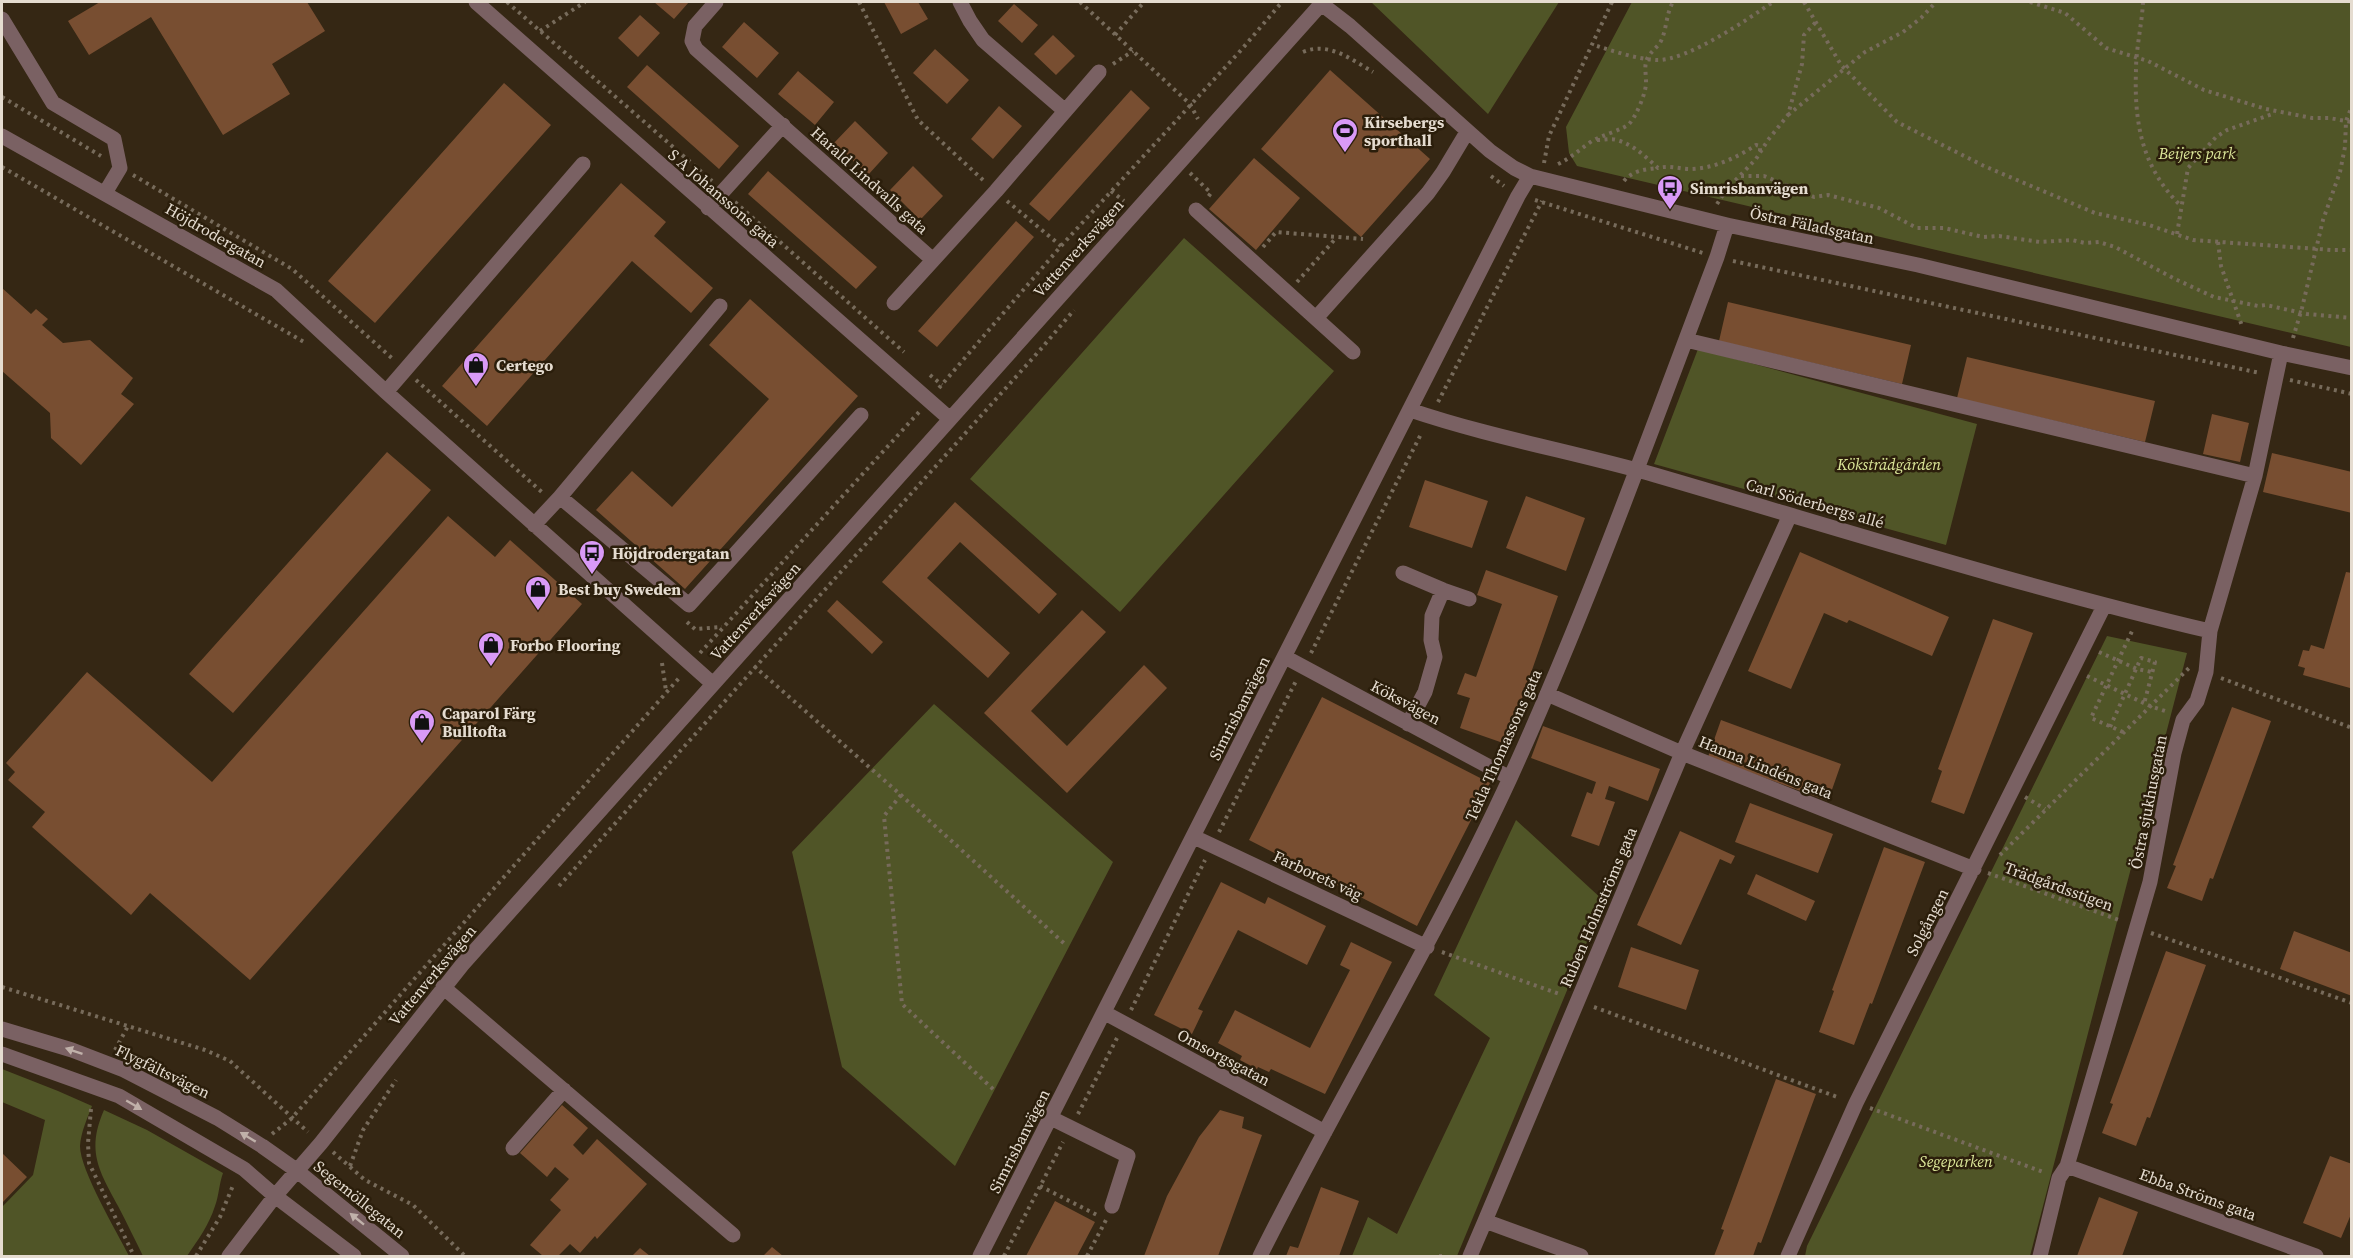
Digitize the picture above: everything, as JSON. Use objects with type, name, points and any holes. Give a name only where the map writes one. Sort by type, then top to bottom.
[{"type":"street","name":"S A Johanssons gata","points":[[476,2],[950,419]]},
{"type":"street","name":"Harald Lindvalls gata","points":[[716,2],[695,26],[692,42],[696,49],[933,260]]},
{"type":"street","points":[[960,2],[969,21],[983,40],[1064,110]]},
{"type":"street","name":"Östra Fäladsgatan","points":[[1321,2],[1467,132],[1504,162],[1537,178],[1727,225],[1918,265],[2281,353],[2352,368]]},
{"type":"street","name":"Vattenverksvägen","points":[[229,1257],[275,1196],[321,1143],[444,987],[1321,2]]},
{"type":"street","points":[[2,19],[52,103],[114,139],[120,168],[105,193]]},
{"type":"street","points":[[894,303],[996,192],[1064,110],[1099,72]]},
{"type":"street","points":[[708,208],[783,125]]},
{"type":"street","points":[[1317,317],[1428,193],[1467,132]]},
{"type":"street","name":"Höjdrodergatan","points":[[2,136],[276,290],[386,392],[713,684]]},
{"type":"street","points":[[386,392],[583,164]]},
{"type":"street","name":"Simrisbanvägen","points":[[980,1257],[1518,196],[1537,178]]},
{"type":"street","points":[[1196,210],[1317,317],[1353,352]]},
{"type":"street","name":"Tekla Thomassons gata","points":[[1260,1257],[1291,1193],[1427,947],[1510,778],[1547,694],[1636,470],[1727,225]]},
{"type":"street","points":[[534,525],[720,306]]},
{"type":"street","points":[[1686,340],[2255,476]]},
{"type":"street","name":"Östra sjukhusgatan","points":[[2040,1257],[2063,1172],[2074,1143],[2150,882],[2174,753],[2186,717],[2197,701],[2206,672],[2210,631],[2255,476],[2281,353]]},
{"type":"street","name":"Carl Söderbergs allé","points":[[1410,410],[1636,470],[2104,606],[2210,631]]},
{"type":"street","points":[[560,497],[689,605],[861,415]]},
{"type":"street","name":"Ruben Holmströms gata","points":[[1470,1257],[1682,753],[1790,515]]},
{"type":"street","points":[[1403,573],[1469,599]]},
{"type":"street","points":[[1408,724],[1425,692],[1435,657],[1431,640],[1432,616],[1443,590]]},
{"type":"street","name":"Solgången","points":[[1788,1257],[1856,1103],[1979,870],[2104,606]]},
{"type":"street","name":"Köksvägen","points":[[1285,657],[1510,778]]},
{"type":"street","name":"Hanna Lindéns gata","points":[[1547,694],[1682,753],[1979,870]]},
{"type":"street","name":"Farborets väg","points":[[1194,837],[1427,947]]},
{"type":"street","points":[[444,987],[733,1235]]},
{"type":"street","name":"Omsorgsgatan","points":[[1105,1013],[1325,1132]]},
{"type":"street","name":"Flygfältsvägen","points":[[2,1029],[72,1050],[124,1070],[216,1118],[296,1170]]},
{"type":"street","points":[[2,1054],[119,1096],[244,1169],[354,1257]]},
{"type":"street","points":[[513,1148],[564,1090]]},
{"type":"street","points":[[1051,1118],[1128,1156],[1109,1213]]},
{"type":"street","name":"Segemöllegatan","points":[[296,1170],[402,1257]]},
{"type":"street","name":"Ebba Ströms gata","points":[[2063,1172],[2316,1257]]},
{"type":"street","points":[[1485,1221],[1581,1257]]},
{"type":"path","points":[[540,31],[585,2]]},
{"type":"path","points":[[859,2],[918,120],[996,192],[1061,246]]},
{"type":"path","points":[[1080,2],[1190,104]]},
{"type":"path","points":[[1115,34],[1144,2]]},
{"type":"path","points":[[291,1119],[666,692],[929,401],[1061,246],[1274,14],[1282,2]]},
{"type":"path","points":[[1004,1257],[1430,417],[1542,202],[1537,178],[1544,161],[1548,135],[1611,2]]},
{"type":"path","points":[[1555,165],[1568,159],[1594,140],[1625,127],[1636,115],[1646,88],[1647,58],[1660,42],[1668,25],[1670,7],[1673,2]]},
{"type":"path","points":[[1597,46],[1614,52],[1656,60],[1677,57],[1708,42],[1773,2]]},
{"type":"path","points":[[1804,2],[1845,69],[1897,122],[1984,166],[2095,213],[2149,225],[2193,240],[2352,250]]},
{"type":"path","points":[[1717,204],[1727,189],[1756,159],[1788,115],[1865,52],[1903,32],[1936,2]]},
{"type":"path","points":[[2030,2],[2065,13],[2106,48],[2138,57],[2227,99],[2278,112],[2349,121]]},
{"type":"path","points":[[2144,2],[2136,68],[2135,101],[2141,140],[2157,178],[2181,206]]},
{"type":"path","points":[[1788,115],[1802,64],[1804,35],[1816,22]]},
{"type":"path","points":[[1301,53],[1319,47],[1330,49],[1377,74]]},
{"type":"path","points":[[1099,72],[1133,51]]},
{"type":"path","points":[[2293,338],[2323,220],[2340,172],[2352,106]]},
{"type":"path","points":[[2177,234],[2188,168],[2216,137],[2240,124],[2278,112]]},
{"type":"path","points":[[1594,140],[1617,139],[1650,159],[1658,168]]},
{"type":"path","points":[[1624,182],[1629,176],[1642,170],[1671,165],[1688,169],[1713,165],[1740,156],[1756,145],[1760,146],[1760,152]]},
{"type":"path","points":[[1182,181],[1197,164]]},
{"type":"path","points":[[2,167],[310,345]]},
{"type":"path","points":[[1491,176],[1518,196],[1717,257],[2352,394]]},
{"type":"path","points":[[1741,176],[1764,176],[1814,197],[1828,195],[1879,208],[1917,228],[1944,228],[1983,237],[1999,236],[2040,242],[2072,240],[2085,243],[2099,242],[2115,247],[2214,297],[2300,312],[2352,318]]},
{"type":"path","points":[[1197,180],[1208,190]]},
{"type":"path","points":[[1111,191],[1125,202]]},
{"type":"path","points":[[1252,260],[1276,232],[1363,239]]},
{"type":"path","points":[[1288,292],[1336,237]]},
{"type":"path","points":[[2218,242],[2221,266],[2242,327]]},
{"type":"path","points":[[557,888],[1078,306]]},
{"type":"path","points":[[2123,732],[2091,718],[2132,631],[2137,614]]},
{"type":"path","points":[[2085,645],[2137,669],[2152,672]]},
{"type":"path","points":[[1998,857],[2208,649]]},
{"type":"path","points":[[740,654],[901,795],[1067,946]]},
{"type":"path","points":[[661,657],[666,692]]},
{"type":"path","points":[[2110,727],[2141,658],[2155,662],[2144,704]]},
{"type":"path","points":[[2073,669],[2144,704],[2186,717]]},
{"type":"path","points":[[2206,672],[2352,728]]},
{"type":"path","points":[[901,795],[884,816],[902,1004],[994,1090]]},
{"type":"path","points":[[1979,870],[1991,865]]},
{"type":"path","name":"Trädgårdsstigen","points":[[1979,870],[2136,926],[2211,956],[2352,1003]]},
{"type":"path","points":[[1427,947],[1856,1103],[2063,1172]]},
{"type":"path","points":[[2,987],[205,1050],[230,1061],[251,1078],[291,1119],[365,1179],[414,1205],[465,1257]]},
{"type":"path","points":[[115,1050],[128,1026]]},
{"type":"path","points":[[350,1166],[363,1130],[397,1078]]},
{"type":"path","points":[[91,1109],[89,1163],[134,1257]]},
{"type":"path","points":[[1040,1186],[1109,1213],[1088,1257]]},
{"type":"green space","points":[[1371,2],[1559,2],[1488,114]]},
{"type":"green space","name":"Beijers park","points":[[1632,2],[2351,2],[2351,347],[1577,166],[1569,153],[1566,127]]},
{"type":"green space","points":[[1184,238],[1334,371],[1120,612],[970,479]]},
{"type":"green space","name":"Köksträdgården","points":[[1698,349],[1977,424],[1946,545],[1654,464]]},
{"type":"green space","name":"Segeparken","points":[[2107,636],[2187,653],[2030,1256],[1805,1256],[1807,1246]]},
{"type":"green space","points":[[934,704],[1113,862],[955,1166],[842,1067],[792,852]]},
{"type":"green space","points":[[1516,820],[1604,901],[1457,1256],[1352,1256],[1368,1217],[1397,1234],[1490,1038],[1434,995]]},
{"type":"green space","points":[[2,1069],[92,1106],[84,1126],[80,1146],[82,1157],[92,1185],[129,1256],[2,1256],[2,1207],[33,1175],[45,1120],[2,1102]]},
{"type":"green space","points":[[104,1110],[147,1130],[223,1173],[213,1213],[187,1256],[143,1256],[105,1182],[97,1160],[96,1137]]},
{"type":"building","points":[[100,2],[307,2],[325,31],[272,64],[290,94],[223,135],[151,17],[89,55],[68,21]]},
{"type":"building","points":[[654,2],[689,2],[674,19]]},
{"type":"building","points":[[884,2],[918,2],[928,19],[901,34]]},
{"type":"building","points":[[1014,4],[1038,25],[1022,43],[998,21]]},
{"type":"building","points":[[640,15],[660,33],[638,57],[618,38]]},
{"type":"building","points":[[744,22],[779,53],[757,78],[722,47]]},
{"type":"building","points":[[1053,35],[1075,56],[1056,75],[1034,54]]},
{"type":"building","points":[[935,49],[969,80],[947,104],[913,73]]},
{"type":"building","points":[[647,65],[739,146],[719,169],[627,87]]},
{"type":"building","name":"Kirsebergs sporthall","points":[[1330,70],[1430,159],[1361,237],[1261,149]]},
{"type":"building","points":[[798,71],[834,102],[815,125],[778,94]]},
{"type":"building","points":[[504,83],[551,125],[375,323],[328,281]]},
{"type":"building","points":[[1131,90],[1150,108],[1049,221],[1029,204]]},
{"type":"building","points":[[999,106],[1022,126],[993,159],[971,139]]},
{"type":"building","points":[[855,121],[888,153],[868,175],[834,143]]},
{"type":"building","points":[[1254,158],[1300,198],[1256,250],[1209,209]]},
{"type":"building","points":[[913,166],[943,196],[920,220],[890,190]]},
{"type":"building","points":[[768,171],[877,267],[856,289],[748,194]]},
{"type":"building","points":[[621,183],[666,222],[654,236],[713,288],[691,313],[632,261],[487,426],[442,386]]},
{"type":"building","points":[[1016,221],[1034,237],[937,347],[918,331]]},
{"type":"building","points":[[2,288],[31,314],[36,309],[48,319],[42,325],[63,343],[90,340],[133,378],[121,394],[134,404],[81,465],[51,438],[50,413],[2,371]]},
{"type":"building","points":[[750,299],[858,396],[685,589],[596,510],[632,471],[672,507],[769,399],[709,345]]},
{"type":"building","points":[[1728,302],[1911,345],[1902,384],[1719,341]]},
{"type":"building","points":[[1967,357],[2155,401],[2145,442],[1957,398]]},
{"type":"building","points":[[2212,414],[2249,423],[2240,462],[2203,454]]},
{"type":"building","points":[[387,452],[431,490],[233,713],[189,674]]},
{"type":"building","points":[[2272,453],[2352,472],[2352,513],[2263,492]]},
{"type":"building","points":[[1425,480],[1488,501],[1472,548],[1409,527]]},
{"type":"building","points":[[1526,496],[1585,518],[1566,571],[1506,548]]},
{"type":"building","points":[[955,502],[1057,594],[1039,614],[960,542],[927,578],[1010,653],[988,678],[882,582]]},
{"type":"building","points":[[448,516],[495,557],[510,540],[582,604],[250,980],[150,893],[131,915],[32,827],[45,812],[8,780],[15,772],[6,763],[87,672],[212,782]]},
{"type":"building","points":[[1800,552],[1949,617],[1932,656],[1849,620],[1847,623],[1824,613],[1791,689],[1748,671]]},
{"type":"building","points":[[1486,570],[1558,596],[1506,744],[1460,728],[1470,698],[1457,694],[1465,673],[1476,677],[1502,604],[1477,595]]},
{"type":"building","points":[[2346,572],[2352,573],[2350,688],[2303,675],[2305,668],[2298,666],[2303,650],[2309,651],[2311,645],[2324,649]]},
{"type":"building","points":[[837,600],[883,642],[872,654],[827,611]]},
{"type":"building","points":[[1082,610],[1106,632],[1031,711],[1067,746],[1144,665],[1167,688],[1067,793],[984,713]]},
{"type":"building","points":[[1993,619],[2033,633],[1964,814],[1931,802],[1942,771],[1938,769]]},
{"type":"building","points":[[1322,697],[1490,783],[1417,926],[1249,840]]},
{"type":"building","points":[[2232,707],[2271,721],[2213,879],[2210,878],[2202,901],[2167,888],[2176,866],[2173,865]]},
{"type":"building","points":[[1721,720],[1841,764],[1828,801],[1708,757]]},
{"type":"building","points":[[1543,726],[1660,769],[1648,801],[1609,786],[1605,799],[1615,802],[1599,846],[1571,836],[1587,792],[1592,794],[1596,782],[1531,758]]},
{"type":"building","points":[[1750,803],[1833,834],[1818,873],[1735,842]]},
{"type":"building","points":[[1680,831],[1735,856],[1731,864],[1720,859],[1681,945],[1637,925]]},
{"type":"building","points":[[1884,847],[1925,862],[1872,1004],[1870,1003],[1854,1045],[1819,1032]]},
{"type":"building","points":[[1756,874],[1815,901],[1806,921],[1747,894]]},
{"type":"building","points":[[1221,882],[1265,904],[1268,897],[1326,926],[1307,965],[1238,930],[1198,1009],[1203,1011],[1192,1034],[1154,1015]]},
{"type":"building","points":[[2294,931],[2352,953],[2352,996],[2280,969]]},
{"type":"building","points":[[1351,942],[1392,962],[1325,1094],[1271,1069],[1269,1072],[1258,1067],[1257,1069],[1240,1060],[1242,1056],[1218,1043],[1235,1010],[1310,1048],[1350,970],[1340,965]]},
{"type":"building","points":[[1631,947],[1699,970],[1686,1010],[1618,987]]},
{"type":"building","points":[[2166,951],[2206,965],[2150,1118],[2147,1117],[2136,1146],[2102,1133],[2113,1104],[2110,1103]]},
{"type":"building","points":[[1776,1079],[1816,1094],[1761,1243],[1758,1242],[1753,1256],[1714,1256],[1724,1230],[1721,1229]]},
{"type":"building","points":[[562,1105],[588,1128],[573,1145],[583,1155],[597,1139],[647,1184],[597,1239],[595,1236],[580,1253],[570,1244],[558,1256],[543,1256],[530,1245],[561,1210],[550,1200],[569,1179],[555,1167],[547,1177],[520,1153]]},
{"type":"building","points":[[1220,1110],[1244,1117],[1242,1128],[1262,1135],[1218,1256],[1144,1256],[1167,1196],[1199,1137]]},
{"type":"building","points":[[2,1153],[27,1177],[2,1203]]},
{"type":"building","points":[[2330,1156],[2352,1164],[2352,1212],[2341,1238],[2303,1223]]},
{"type":"building","points":[[1321,1187],[1359,1201],[1339,1256],[1286,1256],[1290,1246],[1298,1248]]},
{"type":"building","points":[[2099,1197],[2138,1212],[2122,1256],[2077,1256]]},
{"type":"building","points":[[1055,1201],[1095,1222],[1077,1256],[1026,1256]]},
{"type":"building","points":[[772,1247],[783,1256],[763,1256]]},
{"type":"building","points":[[640,1248],[650,1256],[632,1256]]},
{"type":"place","name":"Kirsebergs sporthall","points":[[1345,154]]},
{"type":"place","name":"Simrisbanvägen","points":[[1670,211]]},
{"type":"place","name":"Certego","points":[[476,388]]},
{"type":"place","name":"Höjdrodergatan","points":[[592,576]]},
{"type":"place","name":"Best buy Sweden","points":[[538,612]]},
{"type":"place","name":"Forbo Flooring","points":[[491,668]]},
{"type":"place","name":"Caparol Färg Bulltofta","points":[[422,745]]}]
